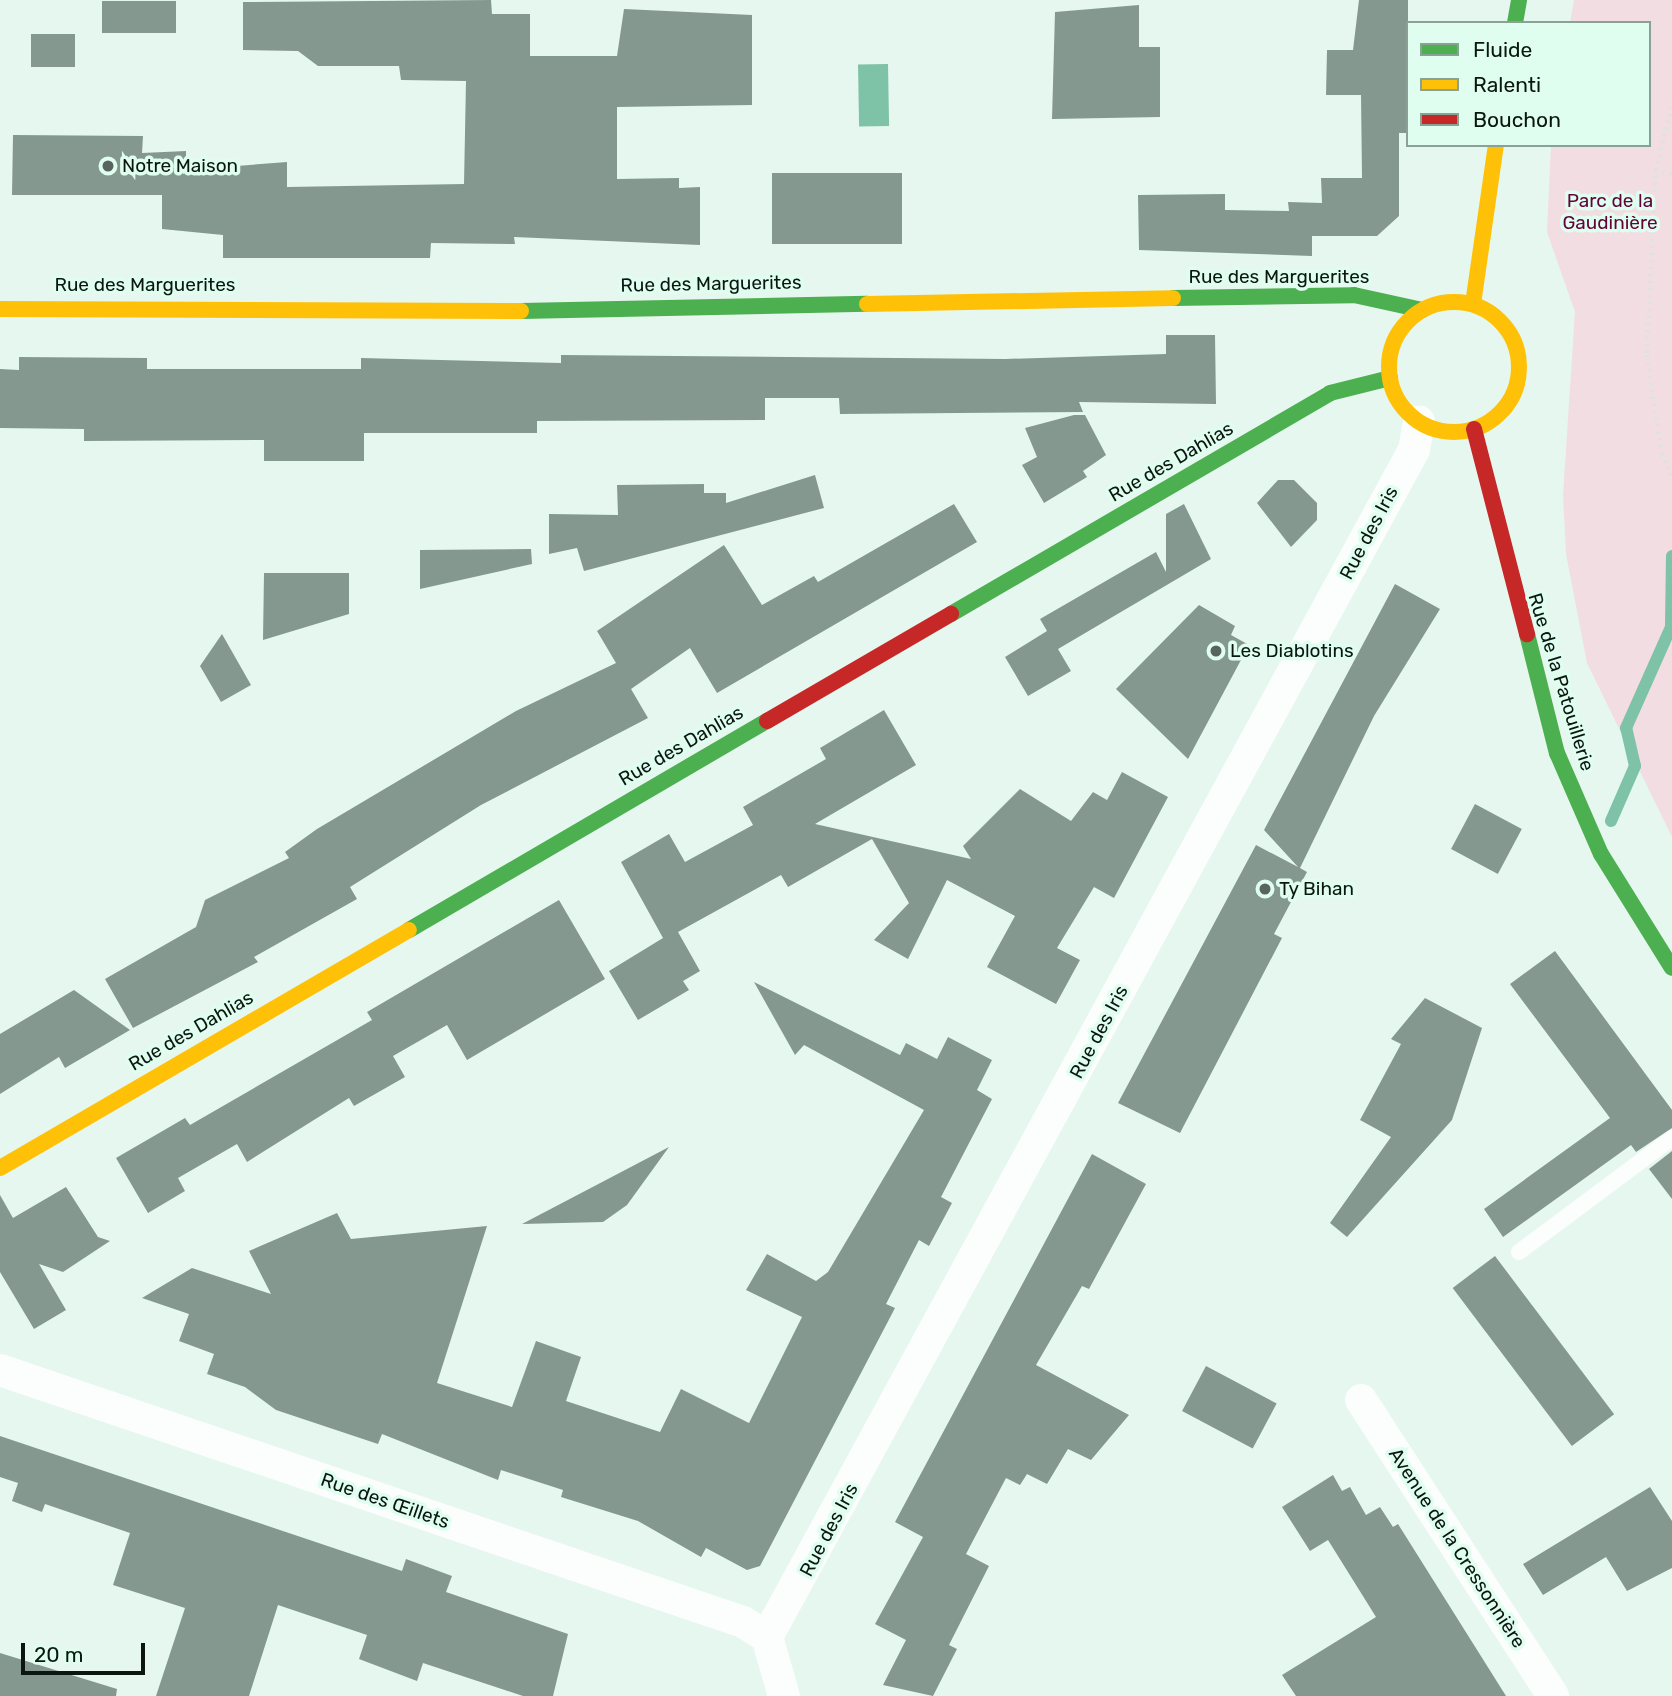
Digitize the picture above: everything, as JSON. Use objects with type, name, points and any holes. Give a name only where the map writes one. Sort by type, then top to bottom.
[{"type":"street","points":[[1516,21],[1519,0]]},
{"type":"street","points":[[1473,304],[1496,147]]},
{"type":"street","name":"Rue des Marguerites","points":[[0,309],[236,305],[497,312],[1354,295],[1422,310]]},
{"type":"street","points":[[1456,302],[1473,304],[1506,328],[1519,366],[1507,405],[1474,429],[1436,429],[1419,421],[1390,378],[1395,340],[1422,310],[1456,302]]},
{"type":"street","name":"Rue des Dahlias","points":[[0,1168],[1330,393],[1390,378]]},
{"type":"street","name":"Rue des Iris","points":[[766,1637],[1414,450],[1419,421]]},
{"type":"street","name":"Rue de la Patouillerie","points":[[1474,429],[1557,753],[1601,854],[1672,968]]},
{"type":"street","name":"Rue des Œillets","points":[[0,1370],[743,1622],[766,1637]]},
{"type":"street","name":"Avenue de la Cressonnière","points":[[1362,1400],[1553,1696]]},
{"type":"street","points":[[766,1637],[783,1696]]},
{"type":"lane","points":[[1519,1252],[1672,1139]]},
{"type":"path","points":[[1672,107],[1656,169],[1647,355],[1662,454],[1672,475]]},
{"type":"path","points":[[1656,169],[1672,175]]},
{"type":"green space","name":"Parc de la Gaudinière","points":[[1574,0],[1672,0],[1672,837],[1587,663],[1566,554],[1563,495],[1575,312],[1547,232],[1551,147],[1651,147],[1651,21],[1570,21]]},
{"type":"shaded area","points":[[888,64],[889,126],[859,127],[858,65]]},
{"type":"building","points":[[491,0],[492,14],[530,14],[530,56],[617,56],[624,9],[752,15],[752,105],[617,107],[617,179],[679,178],[679,188],[700,187],[700,245],[514,237],[515,244],[431,243],[430,258],[223,258],[223,235],[162,229],[162,195],[12,195],[13,135],[143,136],[142,153],[186,151],[186,170],[287,162],[287,187],[464,184],[466,81],[401,80],[399,66],[318,66],[298,51],[243,50],[243,2]]},
{"type":"building","points":[[1359,0],[1408,0],[1406,133],[1399,133],[1399,216],[1377,236],[1312,236],[1312,256],[1139,250],[1138,195],[1225,194],[1225,210],[1289,211],[1288,202],[1322,203],[1321,178],[1362,178],[1361,95],[1326,95],[1327,50],[1353,50]]},
{"type":"building","points":[[102,1],[176,1],[176,33],[102,33]]},
{"type":"building","points":[[1139,5],[1139,47],[1160,47],[1160,117],[1052,119],[1055,12]]},
{"type":"building","points":[[31,34],[75,34],[75,67],[31,67]]},
{"type":"building","points":[[772,173],[902,173],[902,244],[772,244]]},
{"type":"building","points":[[1166,335],[1215,335],[1216,404],[1079,402],[1083,412],[840,414],[839,398],[765,398],[765,420],[537,421],[537,433],[364,433],[364,461],[264,461],[264,440],[84,441],[84,429],[0,428],[0,369],[19,370],[19,357],[147,358],[147,369],[361,369],[361,358],[561,363],[561,355],[1005,359],[1166,354]]},
{"type":"building","points":[[1074,415],[1085,415],[1106,455],[1083,471],[1087,477],[1044,503],[1022,465],[1037,457],[1025,428]]},
{"type":"building","points":[[815,475],[824,508],[584,571],[577,548],[549,554],[549,514],[618,515],[617,485],[704,484],[704,493],[726,493],[726,503]]},
{"type":"building","points":[[1278,480],[1294,480],[1317,503],[1317,520],[1291,547],[1257,503]]},
{"type":"building","points":[[954,504],[977,542],[717,693],[690,648],[631,689],[648,718],[481,805],[350,887],[357,899],[254,957],[258,962],[133,1028],[105,979],[196,927],[205,900],[289,858],[285,852],[317,829],[516,711],[616,663],[597,631],[724,545],[762,605],[814,576],[818,582]]},
{"type":"building","points":[[1184,504],[1211,559],[1058,649],[1071,671],[1028,696],[1005,657],[1047,631],[1040,619],[1156,552],[1166,572],[1166,514]]},
{"type":"building","points":[[531,549],[532,564],[420,589],[420,550]]},
{"type":"building","points":[[264,573],[349,573],[349,614],[263,640]]},
{"type":"building","points":[[1395,584],[1440,609],[1374,716],[1300,868],[1307,872],[1274,934],[1282,938],[1180,1133],[1118,1103],[1256,845],[1298,867],[1264,830]]},
{"type":"building","points":[[1199,605],[1235,626],[1231,635],[1249,645],[1188,759],[1116,689]]},
{"type":"building","points":[[222,634],[251,685],[221,702],[200,666]]},
{"type":"building","points":[[884,710],[916,765],[815,824],[971,859],[963,846],[1020,789],[1071,821],[1093,792],[1107,800],[1122,772],[1168,797],[1114,898],[1094,887],[1057,948],[1080,960],[1056,1004],[987,967],[1015,916],[947,880],[908,959],[874,940],[909,903],[872,839],[788,887],[781,875],[678,932],[700,971],[683,981],[689,990],[638,1020],[609,971],[663,938],[621,862],[669,834],[685,862],[753,825],[743,807],[826,759],[820,748]]},
{"type":"building","points":[[1475,804],[1522,829],[1498,874],[1451,849]]},
{"type":"building","points":[[559,900],[605,979],[467,1060],[447,1025],[393,1056],[405,1077],[354,1106],[349,1098],[247,1162],[237,1144],[178,1178],[185,1191],[148,1213],[116,1158],[185,1118],[190,1125],[372,1020],[367,1012]]},
{"type":"building","points":[[1555,951],[1672,1110],[1672,1128],[1636,1152],[1631,1145],[1503,1237],[1484,1209],[1610,1118],[1510,984]]},
{"type":"building","points":[[754,982],[900,1055],[906,1043],[937,1059],[948,1037],[992,1060],[977,1090],[992,1099],[941,1197],[952,1203],[929,1246],[919,1240],[886,1304],[895,1308],[760,1566],[747,1570],[706,1548],[701,1557],[638,1521],[561,1497],[563,1490],[501,1470],[498,1480],[382,1434],[378,1444],[276,1410],[245,1387],[207,1374],[214,1354],[179,1341],[189,1314],[142,1298],[192,1268],[271,1294],[249,1251],[337,1213],[351,1239],[487,1226],[437,1383],[512,1407],[536,1341],[581,1357],[566,1401],[660,1432],[681,1389],[749,1423],[802,1317],[746,1290],[767,1254],[816,1281],[828,1272],[924,1110],[804,1045],[795,1055]]},
{"type":"building","points":[[74,990],[130,1030],[65,1068],[59,1057],[0,1094],[0,1034]]},
{"type":"building","points":[[1425,998],[1482,1028],[1452,1120],[1347,1237],[1330,1223],[1391,1137],[1360,1120],[1401,1044],[1391,1039]]},
{"type":"building","points":[[669,1147],[627,1205],[603,1222],[522,1224]]},
{"type":"building","points":[[1672,1151],[1672,1199],[1649,1169]]},
{"type":"building","points":[[1092,1154],[1146,1184],[1089,1289],[1082,1286],[1036,1365],[1129,1415],[1091,1460],[1068,1449],[1047,1484],[1027,1474],[1020,1485],[1006,1478],[966,1554],[989,1566],[949,1645],[957,1649],[933,1696],[883,1685],[906,1640],[875,1624],[923,1537],[895,1522]]},
{"type":"building","points":[[66,1187],[98,1237],[110,1241],[63,1272],[39,1264],[66,1310],[34,1329],[0,1272],[0,1195],[13,1218]]},
{"type":"building","points":[[1495,1256],[1614,1414],[1572,1446],[1453,1288]]},
{"type":"building","points":[[1206,1366],[1277,1404],[1253,1449],[1182,1411]]},
{"type":"building","points":[[0,1436],[402,1571],[406,1559],[452,1576],[446,1592],[568,1634],[553,1696],[523,1696],[423,1663],[417,1681],[359,1659],[367,1635],[278,1605],[249,1696],[156,1696],[185,1608],[113,1585],[130,1533],[45,1504],[42,1512],[12,1501],[18,1483],[0,1477]]},
{"type":"building","points":[[1333,1475],[1342,1491],[1350,1487],[1366,1515],[1380,1507],[1393,1527],[1398,1524],[1506,1696],[1296,1696],[1282,1675],[1376,1617],[1328,1540],[1310,1551],[1282,1507]]},
{"type":"building","points":[[1650,1487],[1672,1521],[1672,1568],[1627,1591],[1606,1557],[1543,1595],[1523,1564]]},
{"type":"building","points":[[0,1653],[117,1689],[116,1696],[0,1696]]},
{"type":"waterway","points":[[1611,821],[1635,766],[1626,728],[1671,627],[1672,556]]},
{"type":"traffic: fast","points":[[1515,21],[1519,0]]},
{"type":"traffic: fast","points":[[1173,298],[1354,295],[1422,310]]},
{"type":"traffic: fast","points":[[521,311],[867,304]]},
{"type":"traffic: fast","points":[[951,614],[1330,393],[1390,378]]},
{"type":"traffic: fast","points":[[1527,634],[1557,753],[1601,854],[1672,968]]},
{"type":"traffic: fast","points":[[409,930],[767,721]]},
{"type":"traffic: slow","points":[[1473,304],[1496,147]]},
{"type":"traffic: slow","points":[[867,304],[1173,298]]},
{"type":"traffic: slow","points":[[1454,302],[1479,307],[1500,321],[1514,342],[1519,367],[1514,392],[1500,413],[1479,427],[1454,432],[1429,427],[1408,413],[1394,392],[1389,367],[1394,342],[1408,321],[1429,307],[1454,302]]},
{"type":"traffic: slow","points":[[0,309],[521,311]]},
{"type":"traffic: slow","points":[[0,1168],[409,930]]},
{"type":"traffic: jam","points":[[1474,429],[1527,634]]},
{"type":"traffic: jam","points":[[767,721],[951,614]]},
{"type":"place","name":"Notre Maison","points":[[108,166]]},
{"type":"place","name":"Les Diablotins","points":[[1216,651]]},
{"type":"place","name":"Ty Bihan","points":[[1265,889]]}]
